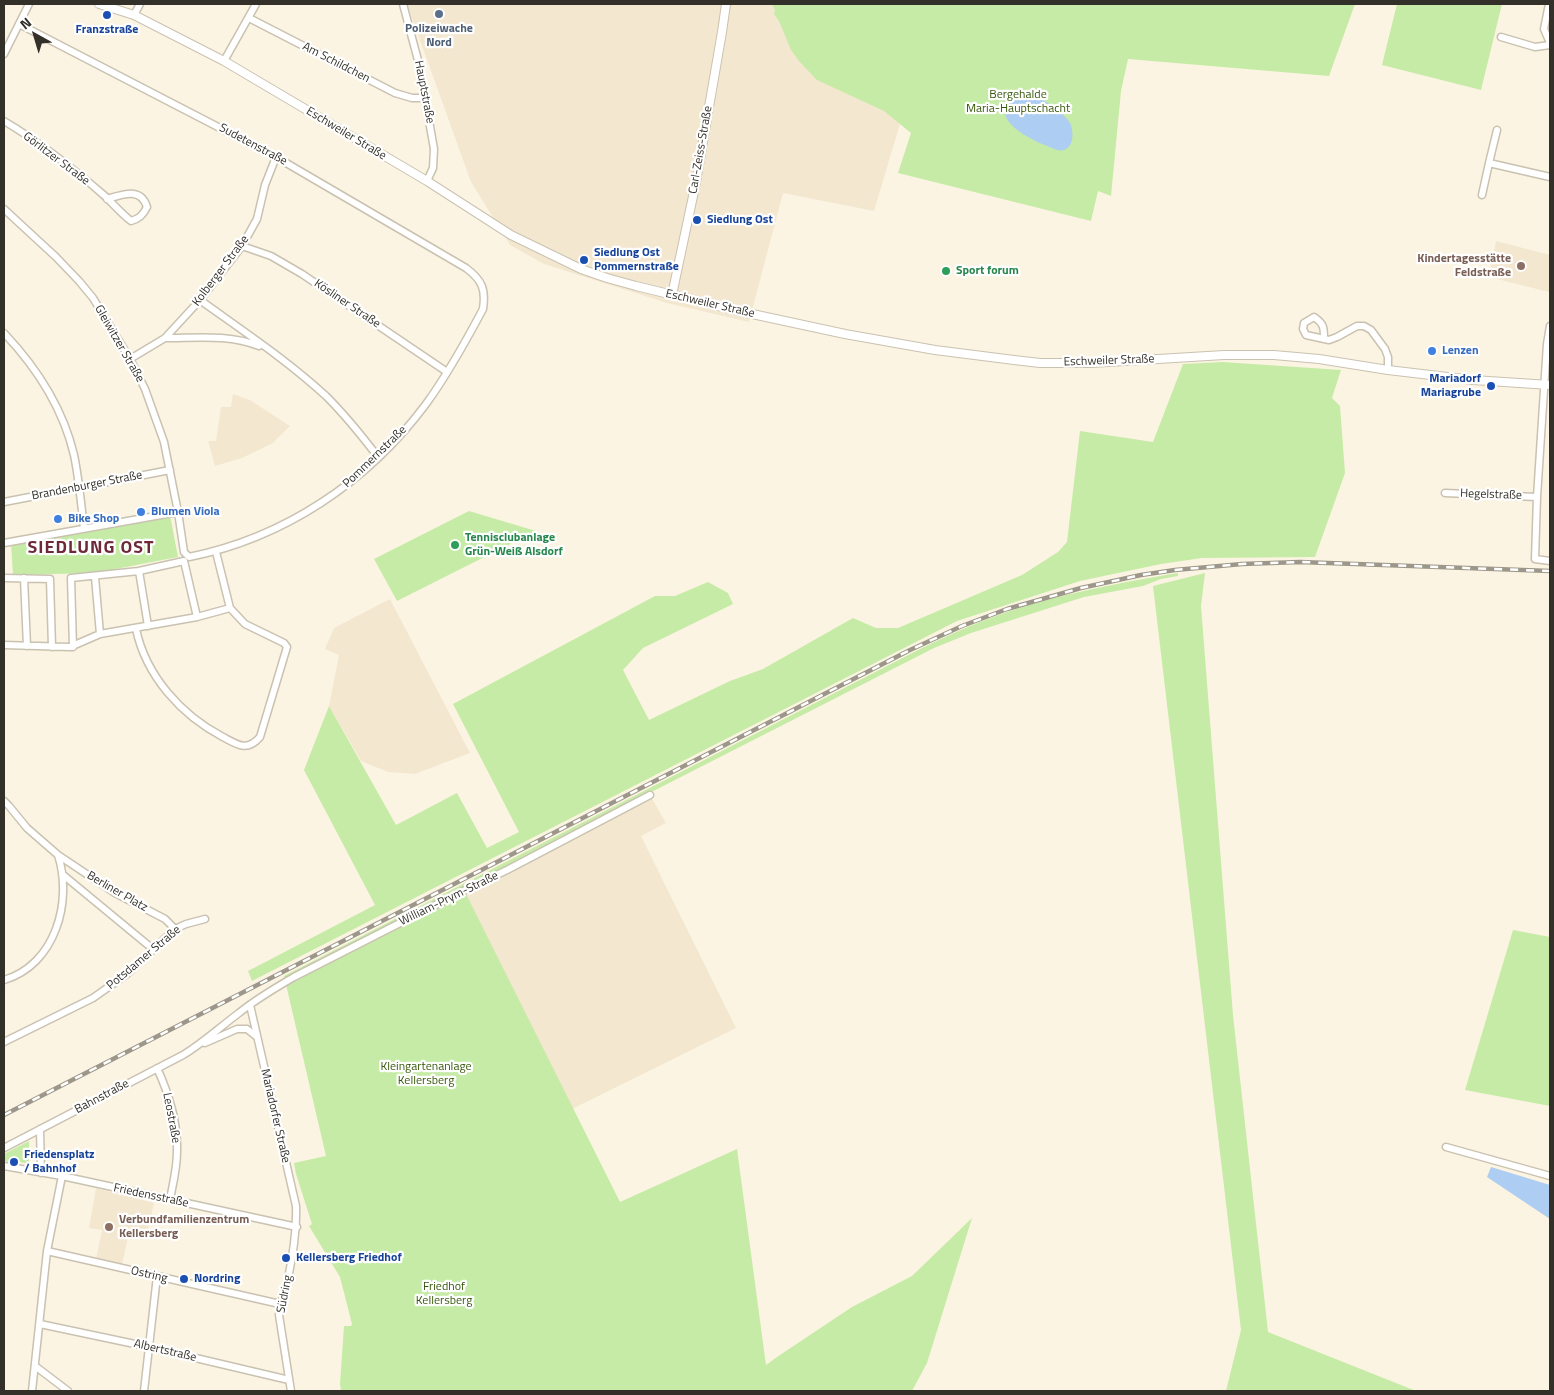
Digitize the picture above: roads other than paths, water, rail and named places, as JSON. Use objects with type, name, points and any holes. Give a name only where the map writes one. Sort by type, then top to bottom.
[{"type":"street","points":[[4,54],[30,4]]},
{"type":"street","name":"Eschweiler Straße","points":[[100,4],[134,15],[224,61],[427,181],[511,235],[580,269],[607,278],[743,312],[845,334],[935,350],[1040,363],[1092,364],[1224,355],[1274,355],[1319,359],[1388,370],[1473,380],[1548,385]]},
{"type":"street","points":[[134,15],[140,4]]},
{"type":"street","points":[[224,61],[256,4]]},
{"type":"street","name":"Hauptstraße","points":[[403,4],[414,43],[434,149],[433,168],[427,181]]},
{"type":"street","name":"Carl-Zeiss-Straße","points":[[672,295],[696,182],[726,4]]},
{"type":"street","points":[[1501,37],[1535,47],[1550,44],[1544,29],[1549,4]]},
{"type":"street","name":"Am Schildchen","points":[[249,18],[395,93],[412,98],[425,98]]},
{"type":"street","name":"Sudetenstraße","points":[[19,24],[276,156],[466,268],[479,279]]},
{"type":"street","name":"Görlitzer Straße","points":[[4,121],[38,142],[107,198],[131,221],[137,220],[147,207],[145,200],[131,193],[107,198]]},
{"type":"street","points":[[1482,195],[1497,130]]},
{"type":"street","name":"Kolberger Straße","points":[[130,359],[165,338],[200,300],[242,246],[257,219],[265,185],[276,156]]},
{"type":"street","points":[[1490,163],[1550,177]]},
{"type":"street","name":"Gleiwitzer Straße","points":[[4,208],[79,281],[93,298],[130,359],[145,388],[164,442],[184,552],[189,557]]},
{"type":"street","name":"Kösliner Straße","points":[[242,246],[270,256],[302,274],[447,372]]},
{"type":"street","name":"Pommernstraße","points":[[189,557],[216,552],[245,542],[296,519],[339,491],[378,457],[401,434],[426,403],[447,372],[482,309],[485,298],[484,288],[479,279]]},
{"type":"street","points":[[200,300],[270,350],[325,396],[357,430],[378,457]]},
{"type":"street","points":[[1324,339],[1329,340],[1357,326],[1364,326],[1370,330],[1385,349],[1388,357],[1388,370]]},
{"type":"street","points":[[1550,326],[1547,344],[1548,385],[1537,496],[1535,559],[1550,561]]},
{"type":"street","points":[[4,333],[14,343],[48,390],[58,408],[74,456],[84,528]]},
{"type":"street","points":[[165,338],[207,337],[231,339],[270,350]]},
{"type":"street","name":"Brandenburger Straße","points":[[4,502],[170,470]]},
{"type":"street","name":"Hegelstraße","points":[[1445,492],[1537,496]]},
{"type":"street","points":[[4,543],[178,512]]},
{"type":"street","points":[[136,629],[147,661],[178,705],[196,722],[236,744],[247,746],[254,744],[260,737],[287,647],[284,643],[246,624],[230,608],[216,552]]},
{"type":"street","points":[[73,647],[71,578],[139,571],[184,561],[197,617]]},
{"type":"street","points":[[139,571],[148,626]]},
{"type":"street","points":[[94,577],[100,634]]},
{"type":"street","points":[[4,578],[50,579],[52,647]]},
{"type":"street","points":[[24,578],[28,646]]},
{"type":"street","points":[[4,645],[73,647],[100,634],[197,617],[230,608]]},
{"type":"street","name":"William-Prym-Straße","points":[[250,1005],[269,991],[294,977],[507,870],[650,795]]},
{"type":"street","name":"Berliner Platz","points":[[4,801],[27,828],[58,855],[115,893],[165,919],[175,929]]},
{"type":"street","points":[[4,980],[18,975],[40,959],[52,939],[62,906],[63,886],[58,855]]},
{"type":"street","name":"Berliner Platz","points":[[62,874],[154,950]]},
{"type":"street","name":"Potsdamer Straße","points":[[4,1042],[93,998],[127,974],[175,929],[205,919]]},
{"type":"street","name":"Mariadorfer Straße","points":[[250,1005],[294,1198],[297,1227]]},
{"type":"street","name":"Bahnstraße","points":[[200,1045],[250,1005]]},
{"type":"street","name":"Bahnstraße","points":[[4,1148],[200,1045],[236,1029],[248,1029],[257,1037]]},
{"type":"street","name":"Leostraße","points":[[157,1068],[170,1103],[176,1130],[178,1153],[170,1199]]},
{"type":"street","points":[[40,1129],[41,1173]]},
{"type":"street","points":[[1446,1147],[1550,1176]]},
{"type":"street","name":"Friedensstraße","points":[[4,1166],[62,1176],[297,1227]]},
{"type":"street","points":[[32,1391],[46,1251],[62,1176]]},
{"type":"street","name":"Südring","points":[[291,1391],[279,1315],[297,1227]]},
{"type":"street","name":"Ostring","points":[[46,1251],[280,1304]]},
{"type":"street","points":[[144,1391],[157,1276]]},
{"type":"street","name":"Albertstraße","points":[[40,1324],[289,1380]]},
{"type":"street","points":[[35,1366],[68,1391]]},
{"type":"water","points":[[1020,90],[1030,92],[1039,97],[1067,119],[1071,126],[1072,134],[1070,146],[1064,150],[1059,150],[1028,137],[1014,127],[1005,115],[1004,107],[1006,99]]},
{"type":"water","points":[[1491,1167],[1550,1185],[1550,1219],[1487,1177]]},
{"type":"railway","points":[[4,1115],[910,650],[962,626],[1007,609],[1081,588],[1141,575],[1242,564],[1300,562],[1550,571]]},
{"type":"place","name":"Polizeiwache Nord","points":[[439,14]]},
{"type":"place","name":"Franzstraße","points":[[107,15]]},
{"type":"place","name":"Siedlung Ost","points":[[697,220]]},
{"type":"place","name":"Siedlung Ost Pommernstraße","points":[[584,260]]},
{"type":"place","name":"Kindertagesstätte Feldstraße","points":[[1521,266]]},
{"type":"place","name":"Sport forum","points":[[946,271]]},
{"type":"place","name":"Lenzen","points":[[1432,351]]},
{"type":"place","name":"Mariadorf Mariagrube","points":[[1491,386]]},
{"type":"place","name":"Blumen Viola","points":[[141,512]]},
{"type":"place","name":"Bike Shop","points":[[58,519]]},
{"type":"place","name":"Tennisclubanlage Grün-Weiß Alsdorf","points":[[455,545]]},
{"type":"place","name":"Friedensplatz / Bahnhof","points":[[14,1162]]},
{"type":"place","name":"Verbundfamilienzentrum Kellersberg","points":[[109,1227]]},
{"type":"place","name":"Kellersberg Friedhof","points":[[286,1258]]},
{"type":"place","name":"Nordring","points":[[184,1279]]},
{"type":"district","name":"SIEDLUNG OST","points":[[91,549]]},
{"type":"park label","name":"Bergehalde Maria-Hauptschacht","points":[[1018,102]]},
{"type":"park label","name":"Kleingartenanlage Kellersberg","points":[[426,1074]]},
{"type":"park label","name":"Friedhof Kellersberg","points":[[444,1294]]}]
